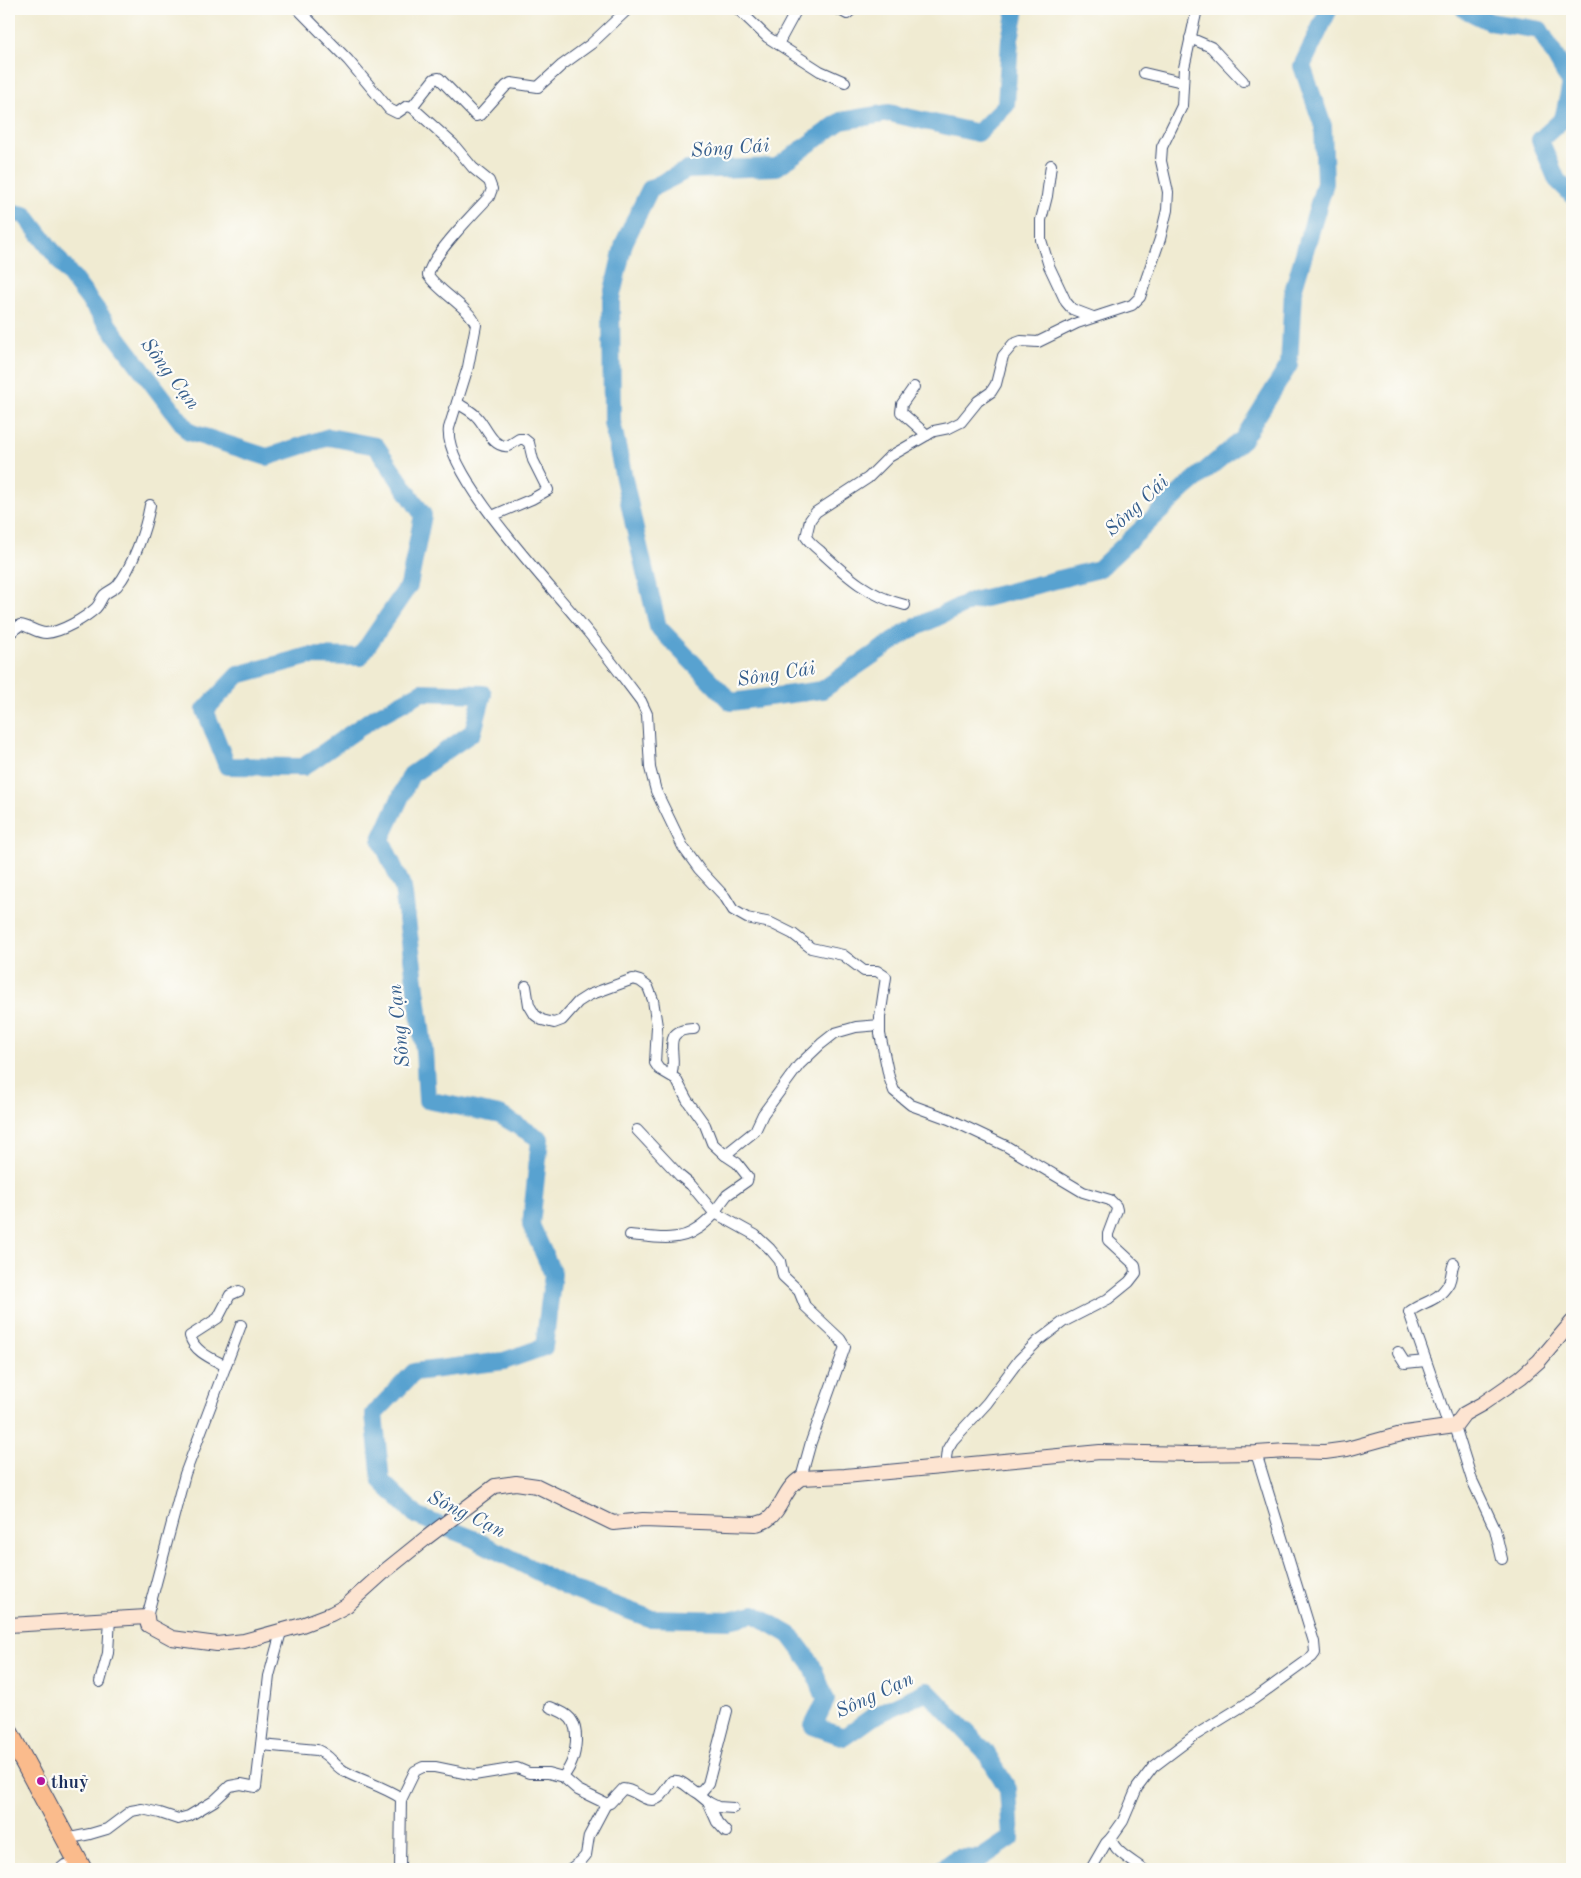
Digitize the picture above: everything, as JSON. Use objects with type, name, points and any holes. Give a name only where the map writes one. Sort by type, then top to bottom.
[{"type":"highway","points":[[9,1733],[65,1839],[69,1868]]},
{"type":"highway","points":[[9,1758],[69,1868]]},
{"type":"street","points":[[298,9],[348,60],[389,109],[397,113],[408,106],[412,106],[434,79],[439,78],[476,116],[480,115],[506,86],[511,83],[532,87],[541,85],[562,65],[591,44],[628,9]]},
{"type":"street","points":[[739,9],[767,37],[820,71],[845,82]]},
{"type":"street","points":[[778,44],[797,9]]},
{"type":"street","points":[[838,9],[847,14],[853,9]]},
{"type":"street","points":[[905,606],[890,602],[868,590],[835,566],[808,540],[806,535],[810,520],[822,507],[868,478],[889,456],[927,435],[961,422],[978,401],[991,392],[996,384],[1003,356],[1013,344],[1021,341],[1038,342],[1077,323],[1132,305],[1140,297],[1160,239],[1167,210],[1168,192],[1161,161],[1162,147],[1182,106],[1182,82],[1197,9]]},
{"type":"street","points":[[1190,38],[1211,47],[1243,81]]},
{"type":"street","points":[[1144,73],[1182,82]]},
{"type":"street","points":[[412,106],[453,144],[473,168],[489,181],[492,189],[489,197],[438,255],[429,269],[428,275],[433,282],[469,314],[476,325],[468,366],[448,437],[452,453],[492,516],[583,625],[642,701],[647,714],[650,768],[656,791],[683,847],[699,869],[725,896],[732,910],[738,914],[771,922],[793,934],[811,948],[843,955],[859,969],[877,971],[885,975],[880,1025],[887,1070],[894,1092],[912,1105],[949,1119],[1006,1146],[1083,1192],[1113,1202],[1117,1210],[1108,1234],[1108,1240],[1135,1265],[1136,1269],[1133,1278],[1108,1299],[1063,1322],[1038,1341],[1025,1354],[953,1440],[948,1450],[945,1467]]},
{"type":"street","points":[[1051,165],[1047,196],[1041,220],[1041,240],[1049,266],[1066,302],[1072,309],[1093,318]]},
{"type":"street","points":[[914,387],[902,404],[901,412],[927,435]]},
{"type":"street","points":[[457,403],[477,417],[498,445],[508,446],[520,438],[524,439],[529,444],[533,460],[548,490],[492,516]]},
{"type":"street","points":[[9,634],[20,625],[27,626],[37,632],[46,633],[58,630],[81,621],[97,607],[105,594],[117,586],[127,570],[150,505]]},
{"type":"street","points":[[526,986],[529,1005],[535,1015],[542,1020],[554,1023],[562,1020],[578,1002],[589,995],[633,979],[640,981],[650,991],[655,1011],[657,1026],[655,1063],[659,1069],[676,1079],[687,1100],[705,1125],[712,1143],[737,1163],[748,1177],[747,1181],[720,1203],[715,1214],[686,1236],[665,1238],[630,1235]]},
{"type":"street","points":[[725,1155],[755,1131],[763,1114],[798,1065],[821,1044],[835,1033],[856,1027],[880,1025]]},
{"type":"street","points":[[670,1075],[673,1070],[672,1044],[674,1036],[682,1030],[694,1030]]},
{"type":"street","points":[[637,1130],[715,1214],[754,1235],[770,1249],[780,1261],[783,1276],[799,1291],[805,1306],[840,1339],[845,1347],[811,1442],[801,1478]]},
{"type":"street","points":[[1454,1263],[1451,1269],[1450,1282],[1441,1294],[1429,1303],[1409,1312],[1472,1480],[1495,1529],[1502,1558]]},
{"type":"street","points":[[226,1366],[198,1350],[190,1336],[218,1318],[230,1294],[239,1291]]},
{"type":"street","points":[[241,1325],[185,1474],[147,1617],[148,1625],[172,1638],[200,1643],[217,1644],[244,1641],[281,1632],[331,1614],[346,1606],[385,1571],[495,1486],[516,1483],[537,1486],[613,1522],[643,1520],[756,1524],[767,1520],[786,1493],[801,1478],[945,1467],[1100,1452],[1256,1453],[1288,1451],[1325,1452],[1347,1449],[1405,1433],[1452,1426],[1464,1414],[1482,1404],[1527,1372],[1572,1322]]},
{"type":"street","points":[[1398,1352],[1405,1363],[1426,1360]]},
{"type":"street","points":[[1092,1869],[1106,1843],[1123,1821],[1143,1778],[1153,1767],[1194,1736],[1254,1698],[1315,1653],[1314,1642],[1304,1607],[1256,1453]]},
{"type":"street","points":[[9,1625],[147,1617]]},
{"type":"street","points":[[100,1682],[108,1653],[110,1618]]},
{"type":"street","points":[[65,1839],[108,1829],[131,1811],[142,1809],[178,1819],[189,1816],[214,1801],[230,1786],[241,1784],[256,1787],[269,1676],[281,1632]]},
{"type":"street","points":[[550,1707],[560,1711],[572,1720],[577,1728],[574,1759],[562,1777]]},
{"type":"street","points":[[697,1793],[702,1792],[708,1784],[728,1711]]},
{"type":"street","points":[[262,1745],[317,1750],[329,1756],[338,1767],[346,1772],[399,1796],[401,1800]]},
{"type":"street","points":[[400,1869],[401,1800],[415,1772],[423,1767],[435,1767],[474,1774],[518,1768],[529,1773],[548,1773],[562,1777],[578,1790],[606,1804]]},
{"type":"street","points":[[570,1869],[586,1855],[589,1836],[606,1804],[610,1803],[623,1789],[632,1791],[649,1800],[654,1800],[659,1798],[672,1781],[675,1780],[682,1782],[708,1802],[718,1807],[733,1808]]},
{"type":"street","points":[[708,1802],[718,1822],[726,1832]]},
{"type":"street","points":[[1111,1838],[1117,1849],[1143,1869]]},
{"type":"waterway","name":"Sông Cái","points":[[1016,9],[1010,39],[1006,105],[978,133],[889,113],[841,121],[777,167],[687,170],[650,189],[624,243],[611,299],[612,422],[634,525],[658,627],[731,702],[822,690],[908,631],[969,602],[1099,569],[1186,487],[1243,439],[1289,365],[1293,291],[1325,183],[1323,126],[1302,66],[1329,9]]},
{"type":"waterway","name":"Sông Cái","points":[[1464,9],[1490,22],[1540,30],[1571,84],[1563,119],[1540,140],[1557,180],[1572,195]]},
{"type":"waterway","name":"Sông Cạn","points":[[9,212],[25,215],[189,432],[267,457],[329,437],[376,446],[423,515],[409,585],[360,657],[309,656],[238,675],[205,710],[227,766],[303,767],[372,719],[422,692],[483,694],[473,732],[411,775],[381,839],[403,888],[424,1051],[427,1100],[500,1115],[540,1139],[531,1225],[553,1274],[544,1347],[504,1361],[414,1372],[374,1414],[381,1481],[417,1516],[474,1539],[573,1590],[649,1618],[729,1620],[754,1614],[790,1635],[811,1663],[826,1700],[813,1726],[844,1737],[872,1717],[927,1691],[985,1751],[1008,1789],[1011,1838],[980,1859],[957,1858],[942,1869]]},
{"type":"place","name":"thuỷ","points":[[41,1781]]}]
